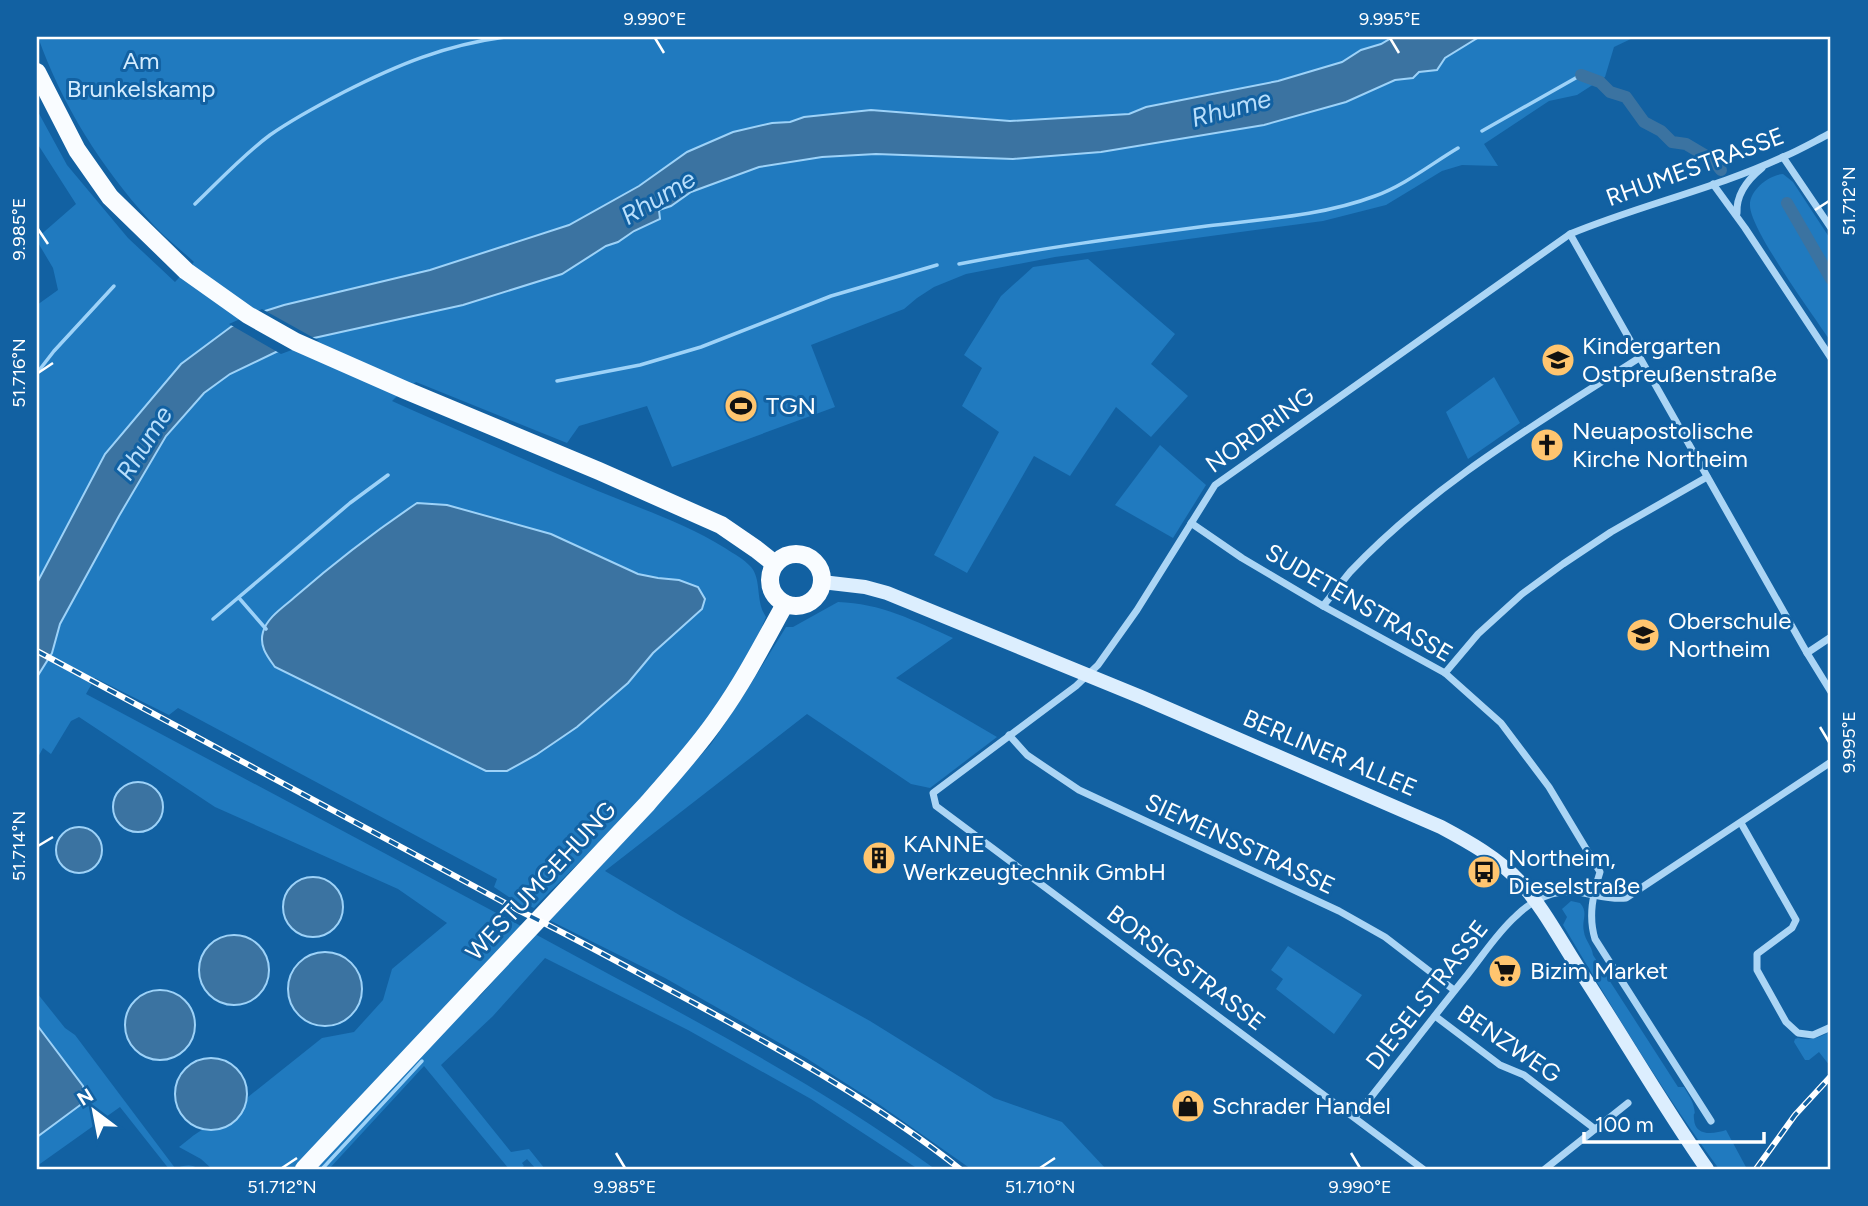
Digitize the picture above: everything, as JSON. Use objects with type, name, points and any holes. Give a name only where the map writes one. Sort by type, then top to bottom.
[{"type":"main road","points":[[37,72],[77,150],[110,197],[186,271],[248,315],[296,342],[721,525],[775,564]]},
{"type":"main road","points":[[789,555],[805,556],[818,566],[822,582],[817,596],[799,607],[785,604],[776,598],[771,589],[770,573],[775,564],[789,555]]},
{"type":"main road","name":"BERLINER ALLEE","points":[[822,582],[865,587],[887,593],[1441,827],[1476,846],[1521,883],[1535,901],[1707,1169]]},
{"type":"main road","name":"WESTUMGEHUNG","points":[[304,1169],[648,804],[685,761],[719,718],[785,604]]},
{"type":"street","name":"RHUMESTRASSE","points":[[1570,234],[1768,164],[1831,132]]},
{"type":"street","points":[[1783,158],[1831,228]]},
{"type":"street","points":[[1738,218],[1737,203],[1742,189],[1768,164]]},
{"type":"street","points":[[1713,184],[1831,358]]},
{"type":"street","points":[[1570,234],[1831,692]]},
{"type":"street","name":"NORDRING","points":[[933,793],[1088,677],[1120,636],[1215,485],[1570,234]]},
{"type":"street","points":[[1323,606],[1349,573],[1418,508],[1488,455],[1639,358]]},
{"type":"street","points":[[1446,673],[1478,634],[1522,594],[1611,532],[1707,477]]},
{"type":"street","name":"SUDETENSTRASSE","points":[[1191,523],[1242,558],[1323,606],[1446,673],[1501,723],[1549,787],[1600,872],[1593,894],[1591,925],[1595,939],[1711,1121]]},
{"type":"street","points":[[1807,653],[1831,637]]},
{"type":"street","name":"SIEMENSSTRASSE","points":[[1009,735],[1027,755],[1079,790],[1339,911],[1385,937],[1454,990]]},
{"type":"street","points":[[1535,901],[1550,894],[1575,891],[1617,899],[1626,898],[1831,762]]},
{"type":"street","name":"BORSIGSTRASSE","points":[[933,793],[936,806],[1423,1169]]},
{"type":"street","points":[[1741,823],[1796,920],[1792,928],[1757,954],[1757,970],[1786,1022],[1798,1033],[1813,1035],[1831,1027]]},
{"type":"street","name":"DIESELSTRASSE","points":[[1355,1117],[1514,917],[1535,901]]},
{"type":"street","name":"BENZWEG","points":[[1435,1016],[1500,1065],[1524,1074],[1595,1129]]},
{"type":"street","points":[[1545,1169],[1628,1102]]},
{"type":"green space","name":"Am Brunkelskamp","points":[[38,37],[1635,37],[1614,47],[1605,77],[1577,95],[1549,101],[1484,144],[1498,166],[1462,165],[1442,171],[1386,205],[1323,221],[1055,257],[966,274],[934,287],[904,309],[811,345],[835,407],[672,467],[647,406],[579,426],[567,443],[416,382],[395,398],[392,401],[710,539],[751,567],[766,617],[746,659],[722,699],[694,737],[633,808],[534,908],[527,905],[524,907],[494,887],[497,879],[178,708],[169,715],[95,678],[86,694],[521,926],[294,1169],[212,1169],[201,1159],[179,1147],[202,1130],[218,1129],[234,1121],[248,1097],[322,1038],[354,1032],[383,1000],[392,969],[447,923],[398,889],[215,807],[79,717],[71,721],[51,754],[43,748],[37,759],[37,305],[58,290],[53,268],[37,238],[76,204],[37,143],[37,110],[67,165],[128,238],[175,282],[194,262],[150,221],[99,157],[71,111]]},
{"type":"green space","points":[[1783,174],[1793,182],[1831,240],[1831,342],[1772,253],[1753,218],[1750,206],[1756,189],[1766,180]]},
{"type":"green space","points":[[1088,259],[1175,334],[1151,364],[1188,396],[1151,437],[1116,407],[1070,476],[1034,456],[967,573],[934,555],[999,432],[962,406],[982,368],[964,355],[1001,296],[1033,267]]},
{"type":"green space","points":[[1494,377],[1520,423],[1468,459],[1446,412]]},
{"type":"green space","points":[[1160,445],[1206,485],[1173,538],[1115,505]]},
{"type":"green space","points":[[838,602],[883,609],[953,638],[896,678],[997,737],[930,788],[911,784],[807,714],[605,871],[870,1021],[994,1098],[1062,1122],[1106,1169],[971,1169],[880,1105],[806,1058],[665,978],[549,920],[711,744],[786,627],[793,627]]},
{"type":"green space","points":[[1571,901],[1580,903],[1583,907],[1584,932],[1593,955],[1678,1087],[1684,1087],[1694,1108],[1695,1125],[1706,1133],[1726,1130],[1747,1169],[1719,1169],[1698,1140],[1563,925],[1567,917],[1562,909]]},
{"type":"green space","points":[[535,934],[789,1074],[839,1104],[935,1169],[918,1169],[811,1099],[688,1030],[545,958],[493,1016],[441,1065],[511,1152],[529,1149],[545,1169],[536,1169],[527,1159],[520,1169],[509,1169],[424,1066],[329,1169],[314,1169],[472,1001],[480,996]]},
{"type":"green space","points":[[1288,946],[1362,995],[1334,1034],[1276,989],[1283,979],[1271,970]]},
{"type":"green space","points":[[37,993],[65,1028],[75,1035],[175,1168],[190,1166],[198,1169],[169,1169],[120,1107],[37,1166]]},
{"type":"green space","points":[[1831,1030],[1830,1066],[1819,1052],[1805,1060],[1794,1042],[1795,1039],[1816,1038]]},
{"type":"water","name":"Rhume","points":[[1393,37],[1479,37],[1445,58],[1437,70],[1419,72],[1413,78],[1395,80],[1346,102],[1264,125],[1101,152],[1013,159],[876,154],[822,157],[759,167],[691,192],[671,206],[659,210],[660,219],[606,246],[562,274],[463,305],[314,338],[276,352],[230,374],[204,393],[166,436],[60,624],[52,653],[37,677],[37,583],[105,454],[181,364],[232,326],[284,305],[430,270],[569,225],[639,186],[687,152],[733,132],[804,117],[871,110],[1010,121],[1129,114],[1146,107],[1278,81],[1342,62],[1361,50]]},
{"type":"water","points":[[417,503],[447,505],[551,534],[638,574],[679,580],[698,587],[705,599],[702,609],[653,653],[628,683],[577,727],[507,771],[486,771],[275,667],[263,646],[265,627],[277,612],[355,548]]},
{"type":"water","points":[[138,782],[156,789],[163,807],[156,825],[138,832],[120,825],[113,807],[120,789]]},
{"type":"water","points":[[79,827],[95,834],[102,850],[95,866],[79,873],[63,866],[56,850],[63,834]]},
{"type":"water","points":[[313,877],[330,882],[338,890],[343,907],[338,924],[330,932],[313,937],[296,932],[288,924],[283,907],[288,890],[296,882]]},
{"type":"water","points":[[241,935],[254,941],[263,950],[267,956],[267,984],[259,995],[248,1003],[227,1005],[209,995],[201,984],[199,963],[209,945],[220,937]]},
{"type":"water","points":[[318,952],[332,952],[346,958],[356,968],[362,989],[360,1003],[346,1020],[332,1026],[318,1026],[304,1020],[294,1010],[288,996],[288,982],[294,968],[304,958]]},
{"type":"water","points":[[167,990],[180,996],[189,1005],[193,1011],[193,1039],[185,1050],[174,1058],[153,1060],[135,1050],[127,1039],[125,1018],[135,1000],[146,992]]},
{"type":"water","points":[[37,1025],[83,1086],[85,1095],[83,1103],[37,1137]]},
{"type":"water","points":[[211,1058],[231,1064],[241,1074],[247,1094],[241,1114],[231,1124],[211,1130],[191,1124],[181,1114],[175,1094],[181,1074],[191,1064]]},
{"type":"pier","points":[[262,309],[319,340],[281,354],[229,324]]},
{"type":"waterway","points":[[195,204],[270,135],[325,102],[422,57],[462,45],[505,37]]},
{"type":"waterway","points":[[1482,131],[1581,75]]},
{"type":"waterway","points":[[1581,75],[1600,82],[1610,92],[1626,97],[1644,122],[1661,131],[1672,142],[1686,144],[1713,160],[1721,170]]},
{"type":"waterway","points":[[959,264],[1083,243],[1292,216],[1334,208],[1386,191],[1458,148]]},
{"type":"waterway","points":[[1787,203],[1831,279]]},
{"type":"waterway","points":[[557,381],[640,365],[701,347],[831,296],[937,265]]},
{"type":"waterway","points":[[37,373],[114,286]]},
{"type":"waterway","points":[[213,619],[350,503],[388,475]]},
{"type":"waterway","points":[[239,598],[266,629]]},
{"type":"waterway","points":[[322,1169],[422,1061]]},
{"type":"railway","points":[[37,651],[762,1041],[864,1101],[960,1169]]},
{"type":"railway","points":[[1756,1169],[1795,1115],[1831,1076]]},
{"type":"place","name":"Kindergarten Ostpreußenstraße","points":[[1558,360]]},
{"type":"place","name":"TGN","points":[[741,406]]},
{"type":"place","name":"Neuapostolische Kirche Northeim","points":[[1547,445]]},
{"type":"place","name":"Oberschule Northeim","points":[[1643,635]]},
{"type":"place","name":"KANNE Werkzeugtechnik GmbH","points":[[879,858]]},
{"type":"place","name":"Northeim, Dieselstraße","points":[[1484,872]]},
{"type":"place","name":"Bizim Market","points":[[1505,971]]},
{"type":"place","name":"Schrader Handel","points":[[1188,1106]]}]
